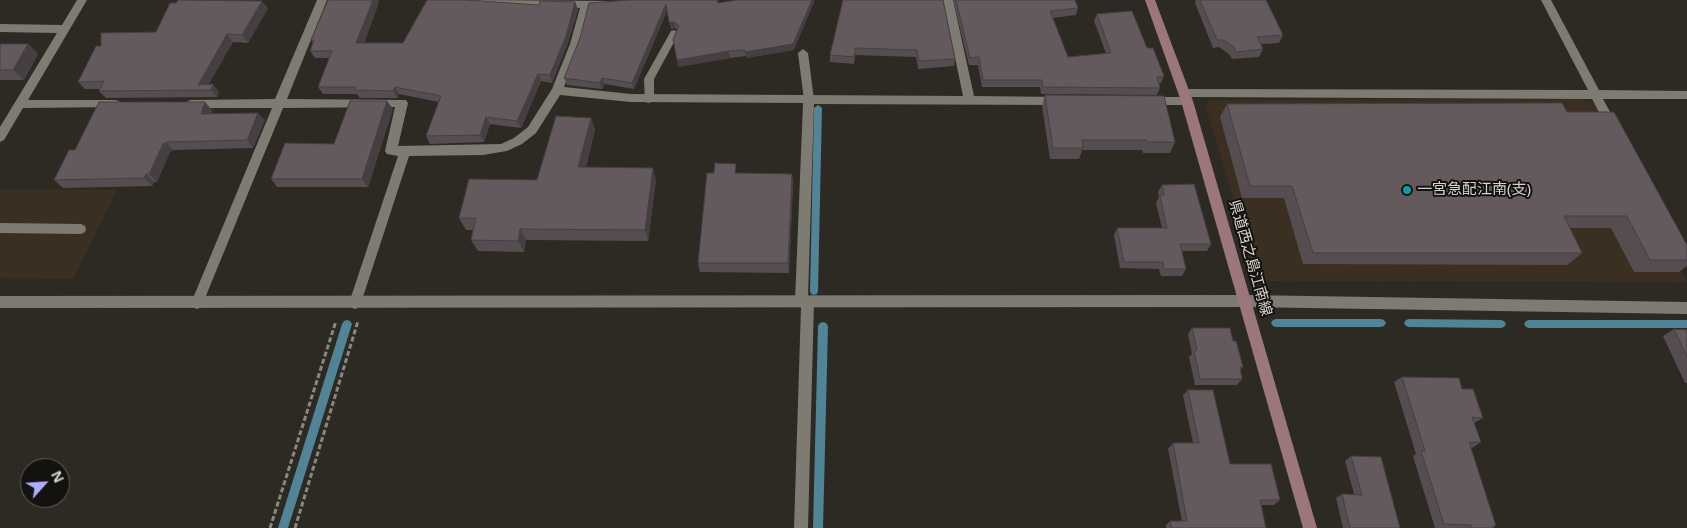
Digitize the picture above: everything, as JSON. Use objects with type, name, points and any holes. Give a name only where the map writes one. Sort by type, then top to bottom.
[{"type":"main road","name":"県道西之島江南線","points":[[1150,0],[1186,97],[1310,528]]},
{"type":"street","points":[[0,137],[82,0]]},
{"type":"street","points":[[197,303],[322,0]]},
{"type":"street","points":[[476,0],[570,2],[586,5],[612,4]]},
{"type":"street","points":[[948,0],[969,100]]},
{"type":"street","points":[[1546,0],[1618,137]]},
{"type":"street","points":[[179,104],[402,103],[391,151],[503,148],[518,141],[532,130],[557,90],[575,44],[586,5]]},
{"type":"street","points":[[0,28],[64,29]]},
{"type":"street","points":[[557,90],[649,99],[1068,100]]},
{"type":"street","points":[[1138,101],[1186,97],[1687,95]]},
{"type":"street","points":[[801,528],[809,100]]},
{"type":"street","points":[[20,104],[130,104]]},
{"type":"street","points":[[359,303],[406,152]]},
{"type":"street","points":[[0,302],[1245,301],[1687,308]]},
{"type":"lane","points":[[649,99],[649,79],[674,33]]},
{"type":"lane","points":[[803,53],[809,100]]},
{"type":"lane","points":[[0,228],[81,228]]},
{"type":"path","points":[[270,528],[342,303]]},
{"type":"path","points":[[295,528],[359,303]]},
{"type":"shaded area","points":[[1582,99],[1594,103],[1687,282],[1258,281],[1205,105],[1210,100]]},
{"type":"shaded area","points":[[0,189],[117,190],[73,279],[0,278]]},
{"type":"building","points":[[178,0],[262,1],[242,35],[227,34],[198,85],[213,84],[211,90],[99,91],[104,81],[78,82],[96,46],[101,46],[101,33],[156,32],[170,3],[176,3]]},
{"type":"building","points":[[328,0],[373,0],[356,43],[403,43],[427,0],[467,0],[539,5],[540,1],[575,2],[566,36],[550,75],[538,74],[517,121],[486,117],[480,135],[426,136],[441,96],[395,87],[393,91],[355,90],[356,87],[318,87],[332,51],[310,51],[314,40],[311,40]]},
{"type":"building","points":[[629,0],[717,0],[718,3],[737,0],[812,0],[793,44],[745,52],[745,50],[729,51],[677,60],[673,39],[679,26],[674,22],[669,22],[666,4],[632,83],[602,78],[600,83],[564,78],[580,38],[589,3]]},
{"type":"building","points":[[843,0],[943,0],[955,59],[919,61],[917,50],[855,48],[854,57],[830,55]]},
{"type":"building","points":[[956,0],[1075,0],[1078,8],[1050,11],[1068,57],[1111,53],[1097,14],[1132,11],[1147,48],[1153,48],[1164,76],[1157,77],[1160,88],[1043,87],[1042,80],[983,80],[979,57],[970,58]]},
{"type":"building","points":[[1200,0],[1266,0],[1283,35],[1257,37],[1263,49],[1236,52],[1234,47],[1223,40],[1217,40]]},
{"type":"building","points":[[0,44],[28,44],[13,70],[0,70]]},
{"type":"building","points":[[1045,95],[1164,96],[1175,142],[1082,140],[1083,148],[1053,148]]},
{"type":"building","points":[[350,101],[387,101],[362,179],[271,179],[285,143],[334,144]]},
{"type":"building","points":[[99,102],[205,102],[201,114],[258,113],[247,140],[166,142],[163,144],[149,174],[146,174],[144,178],[54,180],[69,150],[75,150]]},
{"type":"building","name":"一宮急配江南(支)","points":[[1562,103],[1567,112],[1614,112],[1687,245],[1687,260],[1650,260],[1627,216],[1564,216],[1582,253],[1313,253],[1292,186],[1250,186],[1227,104]]},
{"type":"building","points":[[556,116],[591,118],[578,167],[653,168],[645,230],[520,229],[518,241],[471,240],[476,218],[459,218],[469,179],[537,180]]},
{"type":"building","points":[[715,163],[736,164],[735,173],[792,174],[788,263],[698,263],[707,173],[714,173]]},
{"type":"building","points":[[1194,184],[1211,244],[1180,244],[1186,269],[1164,269],[1163,262],[1124,262],[1117,228],[1167,228],[1160,196],[1164,195],[1162,185]]},
{"type":"building","points":[[1192,328],[1230,328],[1233,341],[1236,341],[1243,367],[1240,367],[1242,379],[1200,379],[1194,351],[1197,350]]},
{"type":"building","points":[[1674,329],[1687,330],[1687,357]]},
{"type":"building","points":[[1402,377],[1459,378],[1462,389],[1473,389],[1483,418],[1472,417],[1481,442],[1469,442],[1496,526],[1493,526],[1494,528],[1471,528],[1471,525],[1444,524],[1421,451],[1425,451]]},
{"type":"building","points":[[1188,390],[1213,390],[1230,464],[1271,464],[1280,500],[1260,500],[1266,528],[1172,528],[1170,521],[1187,521],[1173,443],[1199,443]]},
{"type":"building","points":[[1351,456],[1381,457],[1400,528],[1350,528],[1342,494],[1362,495]]},
{"type":"waterway","points":[[814,291],[818,108]]},
{"type":"waterway","points":[[1276,323],[1381,323]]},
{"type":"waterway","points":[[1409,323],[1501,324]]},
{"type":"waterway","points":[[283,528],[347,324]]},
{"type":"waterway","points":[[1529,324],[1687,324]]},
{"type":"waterway","points":[[818,528],[823,326]]},
{"type":"place","name":"一宮急配江南(支)","points":[[1407,190]]}]
